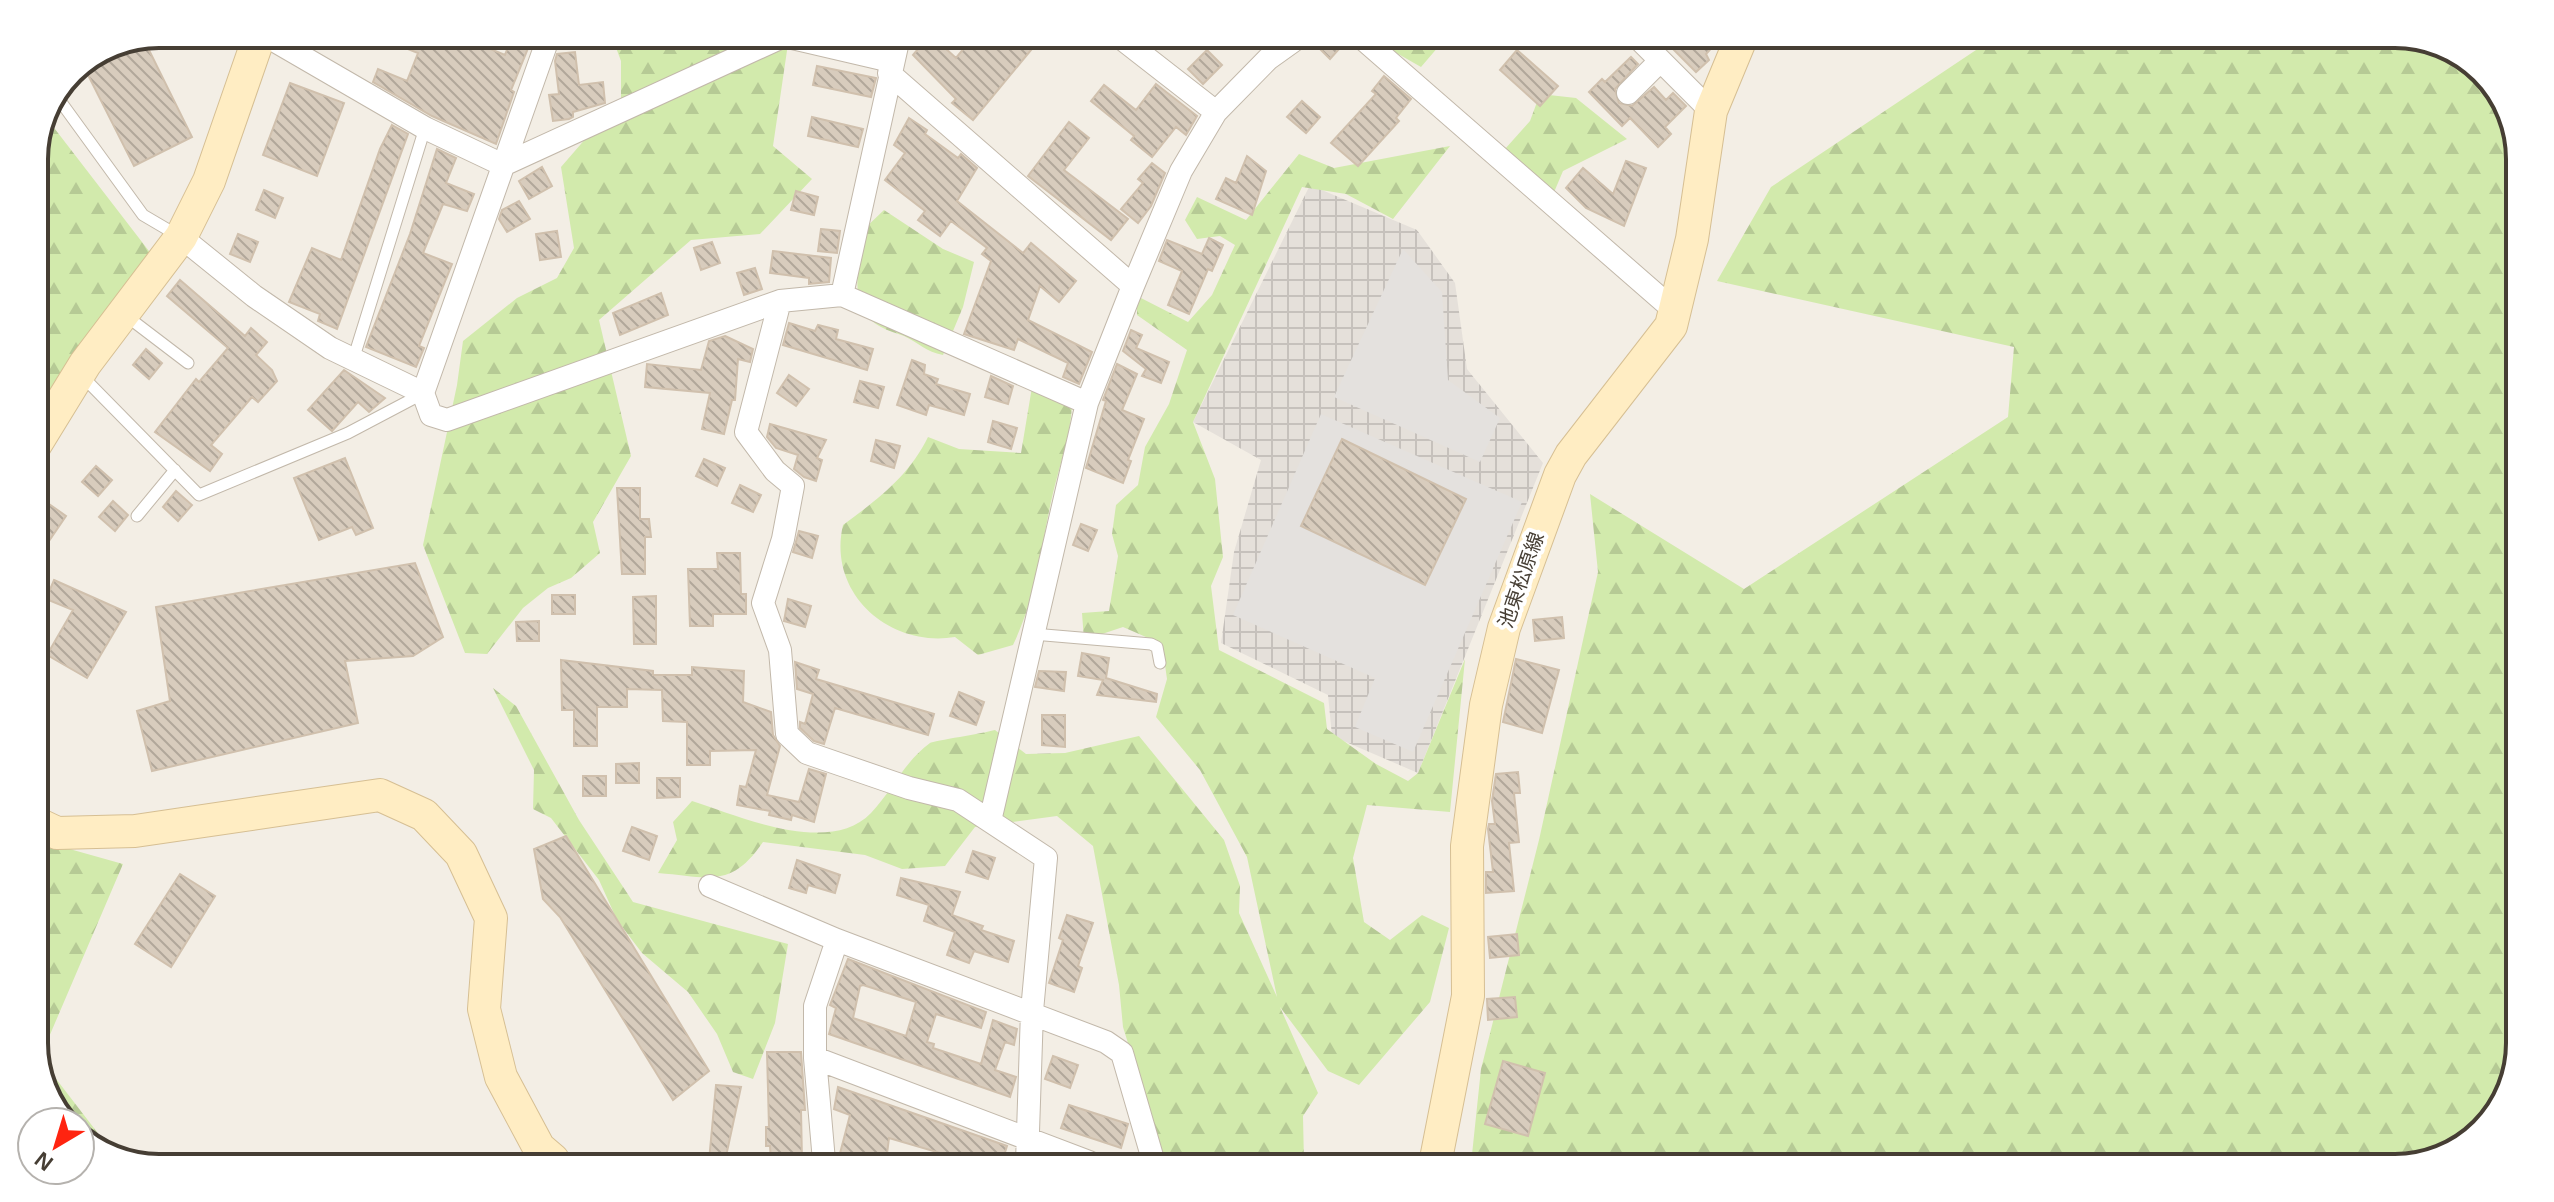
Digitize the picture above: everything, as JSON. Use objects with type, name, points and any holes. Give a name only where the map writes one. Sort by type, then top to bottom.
[{"type":"street","points":[[48,424],[79,373],[181,237],[209,181],[257,48]]},
{"type":"street","points":[[286,48],[425,128],[503,165],[761,48]]},
{"type":"street","points":[[545,48],[423,393],[431,415],[447,420],[780,301],[842,295],[1087,403]]},
{"type":"street","points":[[824,48],[890,67],[1133,286]]},
{"type":"street","points":[[842,295],[896,48]]},
{"type":"street","points":[[1134,48],[1216,112]]},
{"type":"street","points":[[990,821],[1087,403],[1181,171],[1216,112],[1268,59],[1283,48]]},
{"type":"street","points":[[1373,48],[1676,312]]},
{"type":"street","name":"池東松原線","points":[[1437,1154],[1468,996],[1467,846],[1486,705],[1504,628],[1565,465],[1664,336],[1676,312],[1692,239],[1711,111],[1737,48]]},
{"type":"street","points":[[1628,93],[1655,49],[1711,111]]},
{"type":"street","points":[[181,237],[254,296],[330,348],[423,393]]},
{"type":"street","points":[[780,301],[746,432],[775,471],[793,486],[783,539],[763,603],[780,650],[787,734],[807,753],[909,788],[958,800],[1046,858],[1032,1011],[1028,1152],[815,1058]]},
{"type":"street","points":[[48,829],[57,833],[135,831],[380,795],[424,815],[461,854],[491,918],[484,1009],[501,1077],[539,1148],[546,1154]]},
{"type":"street","points":[[710,886],[837,940],[1032,1011],[1106,1042],[1122,1053],[1151,1154]]},
{"type":"street","points":[[823,1154],[815,1058],[815,1006],[837,940]]},
{"type":"lane","points":[[63,104],[143,215],[181,237]]},
{"type":"lane","points":[[353,360],[425,128]]},
{"type":"lane","points":[[123,314],[188,363]]},
{"type":"lane","points":[[79,373],[199,495],[348,433],[423,393]]},
{"type":"lane","points":[[137,516],[175,470]]},
{"type":"lane","points":[[1033,634],[1151,644],[1157,647],[1160,663]]},
{"type":"shaded area","points":[[1310,185],[1417,230],[1455,283],[1467,369],[1543,463],[1418,773],[1332,736],[1328,695],[1221,643],[1234,552],[1261,460],[1193,422]]},
{"type":"shaded area","points":[[1403,249],[1442,292],[1448,380],[1500,418],[1480,462],[1334,397]]},
{"type":"shaded area","points":[[1321,414],[1522,502],[1413,752],[1355,727],[1375,678],[1233,615]]},
{"type":"green space","points":[[616,48],[787,48],[773,146],[812,179],[760,234],[691,240],[599,320],[631,456],[593,522],[600,553],[571,578],[548,588],[523,608],[487,654],[465,653],[423,545],[457,385],[463,341],[517,298],[557,278],[574,248],[561,167],[587,137],[621,117],[621,61]]},
{"type":"green space","points":[[1388,48],[1437,48],[1421,67]]},
{"type":"green space","points":[[1979,48],[2395,48],[2438,56],[2463,71],[2483,91],[2498,116],[2506,151],[2506,1043],[2498,1086],[2474,1122],[2457,1135],[2424,1150],[2395,1154],[1472,1154],[1481,1069],[1539,840],[1598,572],[1590,494],[1744,589],[2008,417],[2014,347],[1717,281],[1771,187]]},
{"type":"green space","points":[[1540,94],[1576,98],[1627,139],[1563,171],[1552,197],[1519,175],[1505,149],[1530,121]]},
{"type":"green space","points":[[53,127],[152,255],[48,400],[48,151]]},
{"type":"green space","points":[[1450,146],[1393,219],[1346,194],[1302,187],[1193,422],[1215,479],[1223,557],[1211,586],[1219,650],[1324,703],[1327,729],[1376,764],[1408,781],[1418,773],[1465,659],[1450,812],[1367,805],[1353,858],[1364,922],[1390,940],[1422,915],[1449,928],[1430,1002],[1359,1085],[1328,1071],[1280,1007],[1318,1093],[1303,1116],[1304,1154],[1162,1154],[1123,1027],[1119,985],[1093,846],[1057,816],[975,827],[945,866],[902,869],[865,855],[763,842],[751,857],[729,874],[705,877],[658,873],[677,840],[673,822],[692,801],[784,829],[833,832],[854,825],[871,813],[913,759],[930,743],[995,730],[1026,754],[1065,753],[1139,736],[1224,840],[1240,886],[1239,913],[1277,997],[1247,857],[1200,770],[1156,717],[1167,679],[1162,644],[1123,627],[1084,640],[1082,613],[1109,611],[1118,556],[1112,534],[1116,505],[1138,485],[1145,447],[1169,404],[1187,350],[1137,315],[1137,296],[1188,322],[1212,295],[1235,245],[1220,236],[1197,239],[1185,220],[1197,197],[1246,220],[1299,154],[1334,168]]},
{"type":"green space","points":[[884,210],[943,249],[974,262],[963,307],[943,355],[881,327],[863,309],[857,284],[863,230]]},
{"type":"green space","points":[[1032,387],[1072,407],[1034,588],[1013,645],[978,655],[955,637],[931,638],[907,634],[886,624],[868,611],[844,573],[841,550],[843,525],[902,475],[928,437],[959,449],[1021,453]]},
{"type":"green space","points":[[493,688],[516,706],[579,820],[633,902],[788,944],[775,1023],[753,1079],[733,1072],[717,1034],[688,992],[642,953],[617,920],[599,880],[551,818],[533,809],[534,770]]},
{"type":"green space","points":[[48,843],[123,864],[48,1039]]},
{"type":"green space","points":[[53,1075],[77,1106],[68,1106]]},
{"type":"building","points":[[406,48],[488,48],[505,55],[508,48],[528,48],[511,90],[514,92],[496,144],[432,116],[373,82],[378,69],[407,81],[418,53]]},
{"type":"building","points":[[919,48],[945,48],[956,58],[964,48],[1033,48],[973,120],[952,103],[956,99],[913,55]]},
{"type":"building","points":[[1319,48],[1340,48],[1330,59]]},
{"type":"building","points":[[1712,48],[1706,54],[1709,60],[1696,72],[1673,49]]},
{"type":"building","points":[[148,49],[192,137],[134,166],[88,74],[123,54]]},
{"type":"building","points":[[1207,50],[1222,65],[1203,84],[1188,69]]},
{"type":"building","points":[[1517,50],[1558,86],[1540,106],[1500,70]]},
{"type":"building","points":[[575,52],[579,85],[603,82],[605,103],[573,112],[573,117],[569,119],[553,121],[549,95],[559,94],[557,54]]},
{"type":"building","points":[[1631,57],[1638,64],[1615,89],[1619,103],[1632,106],[1654,87],[1666,100],[1673,93],[1686,106],[1665,127],[1671,134],[1658,147],[1630,118],[1622,126],[1589,92],[1602,79],[1605,82]]},
{"type":"building","points":[[817,66],[876,78],[871,97],[813,85]]},
{"type":"building","points":[[1384,76],[1411,99],[1396,118],[1399,121],[1358,166],[1331,143],[1376,94],[1372,91]]},
{"type":"building","points":[[290,83],[344,103],[317,176],[263,155]]},
{"type":"building","points":[[1156,84],[1197,116],[1186,135],[1176,127],[1152,157],[1131,140],[1134,136],[1091,101],[1104,85],[1136,110]]},
{"type":"building","points":[[1302,101],[1320,117],[1306,133],[1287,117]]},
{"type":"building","points":[[812,117],[863,129],[858,147],[808,136]]},
{"type":"building","points":[[909,118],[927,130],[925,134],[958,158],[961,154],[977,168],[957,201],[1023,253],[1031,243],[1076,281],[1059,302],[1040,286],[1028,320],[1092,352],[1079,384],[1063,377],[1068,363],[1018,339],[1014,350],[964,334],[991,261],[982,254],[987,248],[951,221],[940,236],[918,220],[925,211],[885,180],[905,153],[894,145]]},
{"type":"building","points":[[1069,122],[1089,138],[1064,170],[1128,219],[1111,240],[1028,176]]},
{"type":"building","points":[[392,125],[408,134],[337,329],[318,321],[320,314],[289,302],[312,248],[341,260],[380,149]]},
{"type":"building","points":[[437,149],[456,158],[446,183],[474,194],[467,211],[443,204],[423,253],[452,264],[419,346],[424,348],[416,367],[366,347],[410,234]]},
{"type":"building","points":[[1247,156],[1266,171],[1252,215],[1216,199],[1226,178],[1236,183]]},
{"type":"building","points":[[1626,161],[1646,168],[1624,226],[1586,208],[1566,188],[1583,168],[1613,194]]},
{"type":"building","points":[[1152,163],[1165,173],[1151,206],[1138,223],[1121,209],[1143,183],[1138,179]]},
{"type":"building","points":[[542,167],[552,186],[529,199],[519,181]]},
{"type":"building","points":[[264,190],[283,198],[275,218],[256,210]]},
{"type":"building","points":[[796,191],[818,197],[814,215],[791,210]]},
{"type":"building","points":[[519,201],[530,219],[507,232],[499,219],[502,210]]},
{"type":"building","points":[[821,229],[840,231],[837,253],[818,251]]},
{"type":"building","points":[[557,231],[561,257],[540,260],[536,234]]},
{"type":"building","points":[[238,234],[258,242],[250,262],[230,254]]},
{"type":"building","points":[[1209,238],[1223,245],[1212,271],[1208,269],[1189,314],[1168,305],[1182,271],[1159,261],[1167,240],[1202,254]]},
{"type":"building","points":[[712,242],[720,263],[701,270],[694,248]]},
{"type":"building","points":[[773,251],[831,258],[829,282],[809,284],[809,278],[770,273]]},
{"type":"building","points":[[755,268],[762,289],[744,295],[737,273]]},
{"type":"building","points":[[180,280],[245,336],[251,328],[267,342],[256,355],[272,370],[277,381],[258,402],[252,397],[211,445],[222,454],[210,471],[155,432],[196,379],[199,382],[228,348],[167,296]]},
{"type":"building","points":[[661,293],[668,315],[620,335],[613,313]]},
{"type":"building","points":[[789,323],[815,331],[818,325],[838,330],[836,339],[873,349],[867,370],[783,345]]},
{"type":"building","points":[[1131,330],[1142,335],[1136,348],[1169,362],[1161,383],[1142,376],[1146,369],[1123,351]]},
{"type":"building","points":[[725,336],[753,349],[750,362],[738,359],[735,400],[732,400],[724,434],[702,429],[710,393],[645,387],[647,364],[701,370],[709,341]]},
{"type":"building","points":[[146,349],[162,363],[149,379],[133,365]]},
{"type":"building","points":[[912,360],[925,365],[924,374],[938,379],[936,384],[970,394],[964,415],[929,405],[926,415],[897,405]]},
{"type":"building","points":[[1117,364],[1137,374],[1122,410],[1144,419],[1128,460],[1131,461],[1123,483],[1086,468],[1106,401],[1103,400]]},
{"type":"building","points":[[344,370],[385,398],[369,412],[358,402],[332,431],[308,410]]},
{"type":"building","points":[[789,375],[809,389],[796,406],[777,393]]},
{"type":"building","points":[[991,376],[1013,386],[1008,404],[985,397]]},
{"type":"building","points":[[860,381],[884,387],[878,408],[854,402]]},
{"type":"building","points":[[993,421],[1017,428],[1011,449],[988,442]]},
{"type":"building","points":[[770,424],[826,440],[817,458],[822,460],[816,481],[794,469],[798,455],[776,448],[767,437]]},
{"type":"building","points":[[1342,439],[1466,499],[1425,585],[1301,526]]},
{"type":"building","points":[[876,440],[900,446],[894,468],[871,461]]},
{"type":"building","points":[[345,458],[373,528],[356,535],[352,527],[319,540],[294,478]]},
{"type":"building","points":[[704,459],[725,468],[717,486],[696,476]]},
{"type":"building","points":[[96,466],[112,480],[98,496],[82,482]]},
{"type":"building","points":[[740,485],[761,495],[753,512],[732,503]]},
{"type":"building","points":[[617,488],[640,488],[640,519],[649,519],[651,537],[645,537],[645,574],[622,574]]},
{"type":"building","points":[[176,491],[192,505],[178,521],[163,507]]},
{"type":"building","points":[[113,501],[128,515],[115,531],[99,517]]},
{"type":"building","points":[[48,505],[66,516],[48,542]]},
{"type":"building","points":[[1081,524],[1097,530],[1088,551],[1073,545]]},
{"type":"building","points":[[799,531],[818,536],[812,558],[793,552]]},
{"type":"building","points":[[717,553],[740,553],[741,594],[746,594],[746,614],[713,614],[713,626],[690,626],[688,569],[718,569]]},
{"type":"building","points":[[415,563],[443,637],[413,656],[345,661],[358,723],[152,771],[137,711],[170,701],[156,607]]},
{"type":"building","points":[[54,580],[126,612],[87,678],[48,656],[73,610],[48,600]]},
{"type":"building","points":[[552,595],[575,595],[575,614],[552,614]]},
{"type":"building","points":[[656,596],[656,644],[634,644],[633,597]]},
{"type":"building","points":[[788,599],[811,606],[805,627],[784,621]]},
{"type":"building","points":[[1562,617],[1564,638],[1535,641],[1533,620]]},
{"type":"building","points":[[539,621],[539,641],[517,641],[516,622]]},
{"type":"building","points":[[1082,653],[1109,658],[1106,678],[1157,694],[1156,702],[1097,695],[1103,680],[1078,676]]},
{"type":"building","points":[[1516,659],[1559,670],[1542,733],[1503,722]]},
{"type":"building","points":[[561,660],[653,671],[653,675],[692,675],[692,667],[744,671],[743,702],[771,712],[773,735],[780,746],[767,795],[799,802],[809,769],[826,774],[814,822],[792,815],[791,820],[769,815],[770,811],[737,805],[740,786],[746,787],[756,750],[710,751],[710,765],[687,765],[687,722],[663,721],[662,690],[627,689],[627,707],[597,707],[597,746],[574,746],[574,710],[562,710]]},
{"type":"building","points":[[795,662],[819,670],[816,679],[934,714],[928,735],[835,708],[824,744],[814,741],[800,728],[800,722],[805,724],[813,694],[797,689]]},
{"type":"building","points":[[1039,671],[1066,672],[1064,691],[1035,687]]},
{"type":"building","points":[[959,692],[984,702],[976,725],[950,716]]},
{"type":"building","points":[[1042,715],[1065,715],[1065,747],[1042,745]]},
{"type":"building","points":[[639,763],[639,783],[616,783],[616,764]]},
{"type":"building","points":[[1518,772],[1520,793],[1514,793],[1519,842],[1509,843],[1514,891],[1486,893],[1486,872],[1493,872],[1488,829],[1489,824],[1495,824],[1492,801],[1496,774]]},
{"type":"building","points":[[583,776],[606,776],[606,796],[583,796]]},
{"type":"building","points":[[657,778],[680,778],[680,797],[657,798]]},
{"type":"building","points":[[632,827],[657,836],[649,860],[623,851]]},
{"type":"building","points":[[566,836],[709,1071],[673,1100],[560,917],[543,899],[534,849]]},
{"type":"building","points":[[973,851],[995,858],[988,879],[966,872]]},
{"type":"building","points":[[797,860],[840,875],[835,893],[808,885],[806,893],[789,888]]},
{"type":"building","points":[[180,874],[215,896],[171,967],[135,944]]},
{"type":"building","points":[[901,878],[960,892],[952,915],[983,926],[981,930],[1014,941],[1008,962],[974,951],[969,963],[947,955],[955,932],[924,921],[929,905],[897,895]]},
{"type":"building","points":[[1067,915],[1093,923],[1078,966],[1082,968],[1074,992],[1049,983],[1063,940],[1059,938]]},
{"type":"building","points":[[1517,934],[1519,955],[1490,958],[1488,937]]},
{"type":"building","points":[[848,959],[986,1012],[981,1028],[936,1014],[927,1042],[934,1044],[933,1048],[981,1064],[993,1020],[1017,1029],[1014,1045],[1005,1042],[995,1070],[1016,1077],[1010,1097],[829,1034],[836,1008],[830,1005]],"holes":[[[863,985],[916,1002],[906,1036],[853,1018],[860,986]]]},
{"type":"building","points":[[1515,997],[1517,1017],[1488,1020],[1487,999]]},
{"type":"building","points":[[767,1052],[801,1052],[805,1110],[801,1110],[802,1154],[771,1154],[770,1146],[766,1146],[766,1127],[769,1127]]},
{"type":"building","points":[[1053,1056],[1078,1065],[1070,1088],[1045,1079]]},
{"type":"building","points":[[1503,1061],[1545,1073],[1528,1136],[1485,1124]]},
{"type":"building","points":[[716,1085],[741,1087],[727,1154],[710,1154]]},
{"type":"building","points":[[838,1087],[1007,1146],[1004,1154],[944,1154],[889,1138],[887,1154],[840,1154],[850,1115],[834,1109]]},
{"type":"building","points":[[1069,1105],[1128,1124],[1121,1148],[1061,1128]]}]
